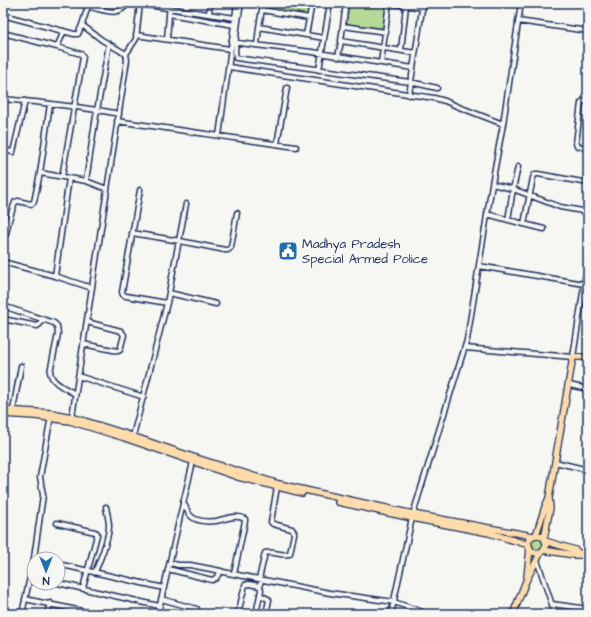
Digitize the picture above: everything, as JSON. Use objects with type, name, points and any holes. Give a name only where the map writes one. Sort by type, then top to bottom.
[{"type":"main road","points":[[526,581],[529,540],[534,536],[549,498],[573,357],[588,357]]},
{"type":"main road","points":[[3,410],[72,417],[279,484],[412,516],[542,537],[544,540],[575,550],[585,556]]},
{"type":"main road","points":[[3,414],[35,416],[51,415],[122,437],[238,477],[277,487],[489,533],[529,546],[533,552],[542,551],[585,556]]},
{"type":"main road","points":[[513,614],[526,581],[546,545],[544,540],[550,508],[549,498]]},
{"type":"street","points":[[79,3],[111,12],[120,10],[128,3]]},
{"type":"street","points":[[72,417],[127,60],[126,54],[136,39],[140,3],[170,6],[235,18]]},
{"type":"street","points":[[209,14],[210,3]]},
{"type":"street","points":[[237,3],[234,25],[236,58],[410,82],[437,88]]},
{"type":"street","points":[[220,136],[230,49],[234,42],[241,3]]},
{"type":"street","points":[[257,45],[263,3]]},
{"type":"street","points":[[306,35],[312,3]]},
{"type":"street","points":[[319,70],[330,3]]},
{"type":"street","points":[[338,57],[346,3]]},
{"type":"street","points":[[381,63],[389,3],[422,8]]},
{"type":"street","points":[[409,94],[423,3]]},
{"type":"street","points":[[391,614],[412,516],[465,348],[503,124],[521,4],[511,3]]},
{"type":"street","points":[[3,15],[78,34],[87,5]]},
{"type":"street","points":[[167,39],[170,6]]},
{"type":"street","points":[[401,50],[406,6]]},
{"type":"street","points":[[262,10],[309,18]]},
{"type":"street","points":[[169,14],[234,25]]},
{"type":"street","points":[[518,21],[588,31]]},
{"type":"street","points":[[82,25],[102,40],[126,54]]},
{"type":"street","points":[[343,26],[386,32]]},
{"type":"street","points":[[259,27],[324,38]]},
{"type":"street","points":[[57,47],[64,31]]},
{"type":"street","points":[[3,33],[82,55],[62,177]]},
{"type":"street","points":[[136,34],[230,49]]},
{"type":"street","points":[[341,41],[415,52]]},
{"type":"street","points":[[234,42],[413,68]]},
{"type":"street","points":[[86,181],[109,44]]},
{"type":"street","points":[[229,67],[434,98],[503,124]]},
{"type":"street","points":[[277,144],[287,88]]},
{"type":"street","points":[[3,100],[74,106],[118,114]]},
{"type":"street","points":[[3,150],[13,152],[25,101]]},
{"type":"street","points":[[588,101],[583,101],[581,103],[576,143],[577,146],[588,148]]},
{"type":"street","points":[[6,234],[15,202],[18,201],[31,204],[34,202],[40,173],[50,104]]},
{"type":"street","points":[[117,121],[296,147]]},
{"type":"street","points":[[508,220],[518,167]]},
{"type":"street","points":[[40,173],[86,181],[107,189]]},
{"type":"street","points":[[524,224],[529,195],[535,174],[588,183]]},
{"type":"street","points":[[55,276],[69,178]]},
{"type":"street","points":[[492,184],[513,189],[560,207],[588,212]]},
{"type":"street","points":[[140,190],[122,292],[123,295],[126,296],[167,303]]},
{"type":"street","points":[[133,436],[167,303],[186,204]]},
{"type":"street","points":[[132,233],[228,250],[231,247],[237,213]]},
{"type":"street","points":[[487,214],[544,229]]},
{"type":"street","points":[[465,348],[573,357],[588,260]]},
{"type":"street","points":[[3,262],[92,288]]},
{"type":"street","points":[[479,266],[584,284]]},
{"type":"street","points":[[169,293],[216,304]]},
{"type":"street","points":[[3,306],[54,323],[57,326],[58,334],[50,372],[52,380],[75,394]]},
{"type":"street","points":[[3,319],[37,326],[40,324],[42,319]]},
{"type":"street","points":[[83,344],[118,351],[120,350],[124,335],[121,331],[87,322]]},
{"type":"street","points":[[13,410],[21,366]]},
{"type":"street","points":[[78,376],[144,397]]},
{"type":"street","points":[[569,385],[588,388]]},
{"type":"street","points":[[37,551],[43,495],[40,477],[51,415]]},
{"type":"street","points":[[158,614],[193,462]]},
{"type":"street","points":[[555,462],[588,470]]},
{"type":"street","points":[[256,614],[261,590],[260,579],[265,553],[268,552],[285,555],[290,553],[294,534],[292,529],[273,524],[271,522],[277,487]]},
{"type":"street","points":[[183,502],[189,514],[196,520],[217,521],[234,516],[245,519],[234,574]]},
{"type":"street","points":[[95,572],[109,532],[106,507]]},
{"type":"street","points":[[58,523],[97,533],[83,588]]},
{"type":"street","points":[[537,560],[555,614]]},
{"type":"street","points":[[170,563],[190,565],[330,593],[394,602],[428,614]]},
{"type":"street","points":[[66,566],[164,588]]},
{"type":"street","points":[[168,569],[212,580],[216,578],[221,571]]},
{"type":"street","points":[[238,614],[245,585],[249,584],[260,586]]},
{"type":"street","points":[[66,585],[160,606]]},
{"type":"street","points":[[22,614],[28,591]]},
{"type":"street","points":[[260,595],[269,600],[266,614]]},
{"type":"street","points":[[25,599],[50,603],[96,614]]},
{"type":"street","points":[[161,599],[197,609]]},
{"type":"street","points":[[47,614],[50,603]]},
{"type":"street","points":[[552,604],[588,609]]},
{"type":"street","points":[[73,614],[74,609]]},
{"type":"green space","points":[[267,3],[309,3],[307,15],[266,9]]},
{"type":"green space","points":[[349,3],[386,5],[383,28],[346,24]]},
{"type":"green space","points":[[535,538],[539,538],[543,544],[539,550],[535,550],[531,546],[531,542]]},
{"type":"place","name":"Madhya Pradesh Special Armed Police","points":[[288,251]]}]
